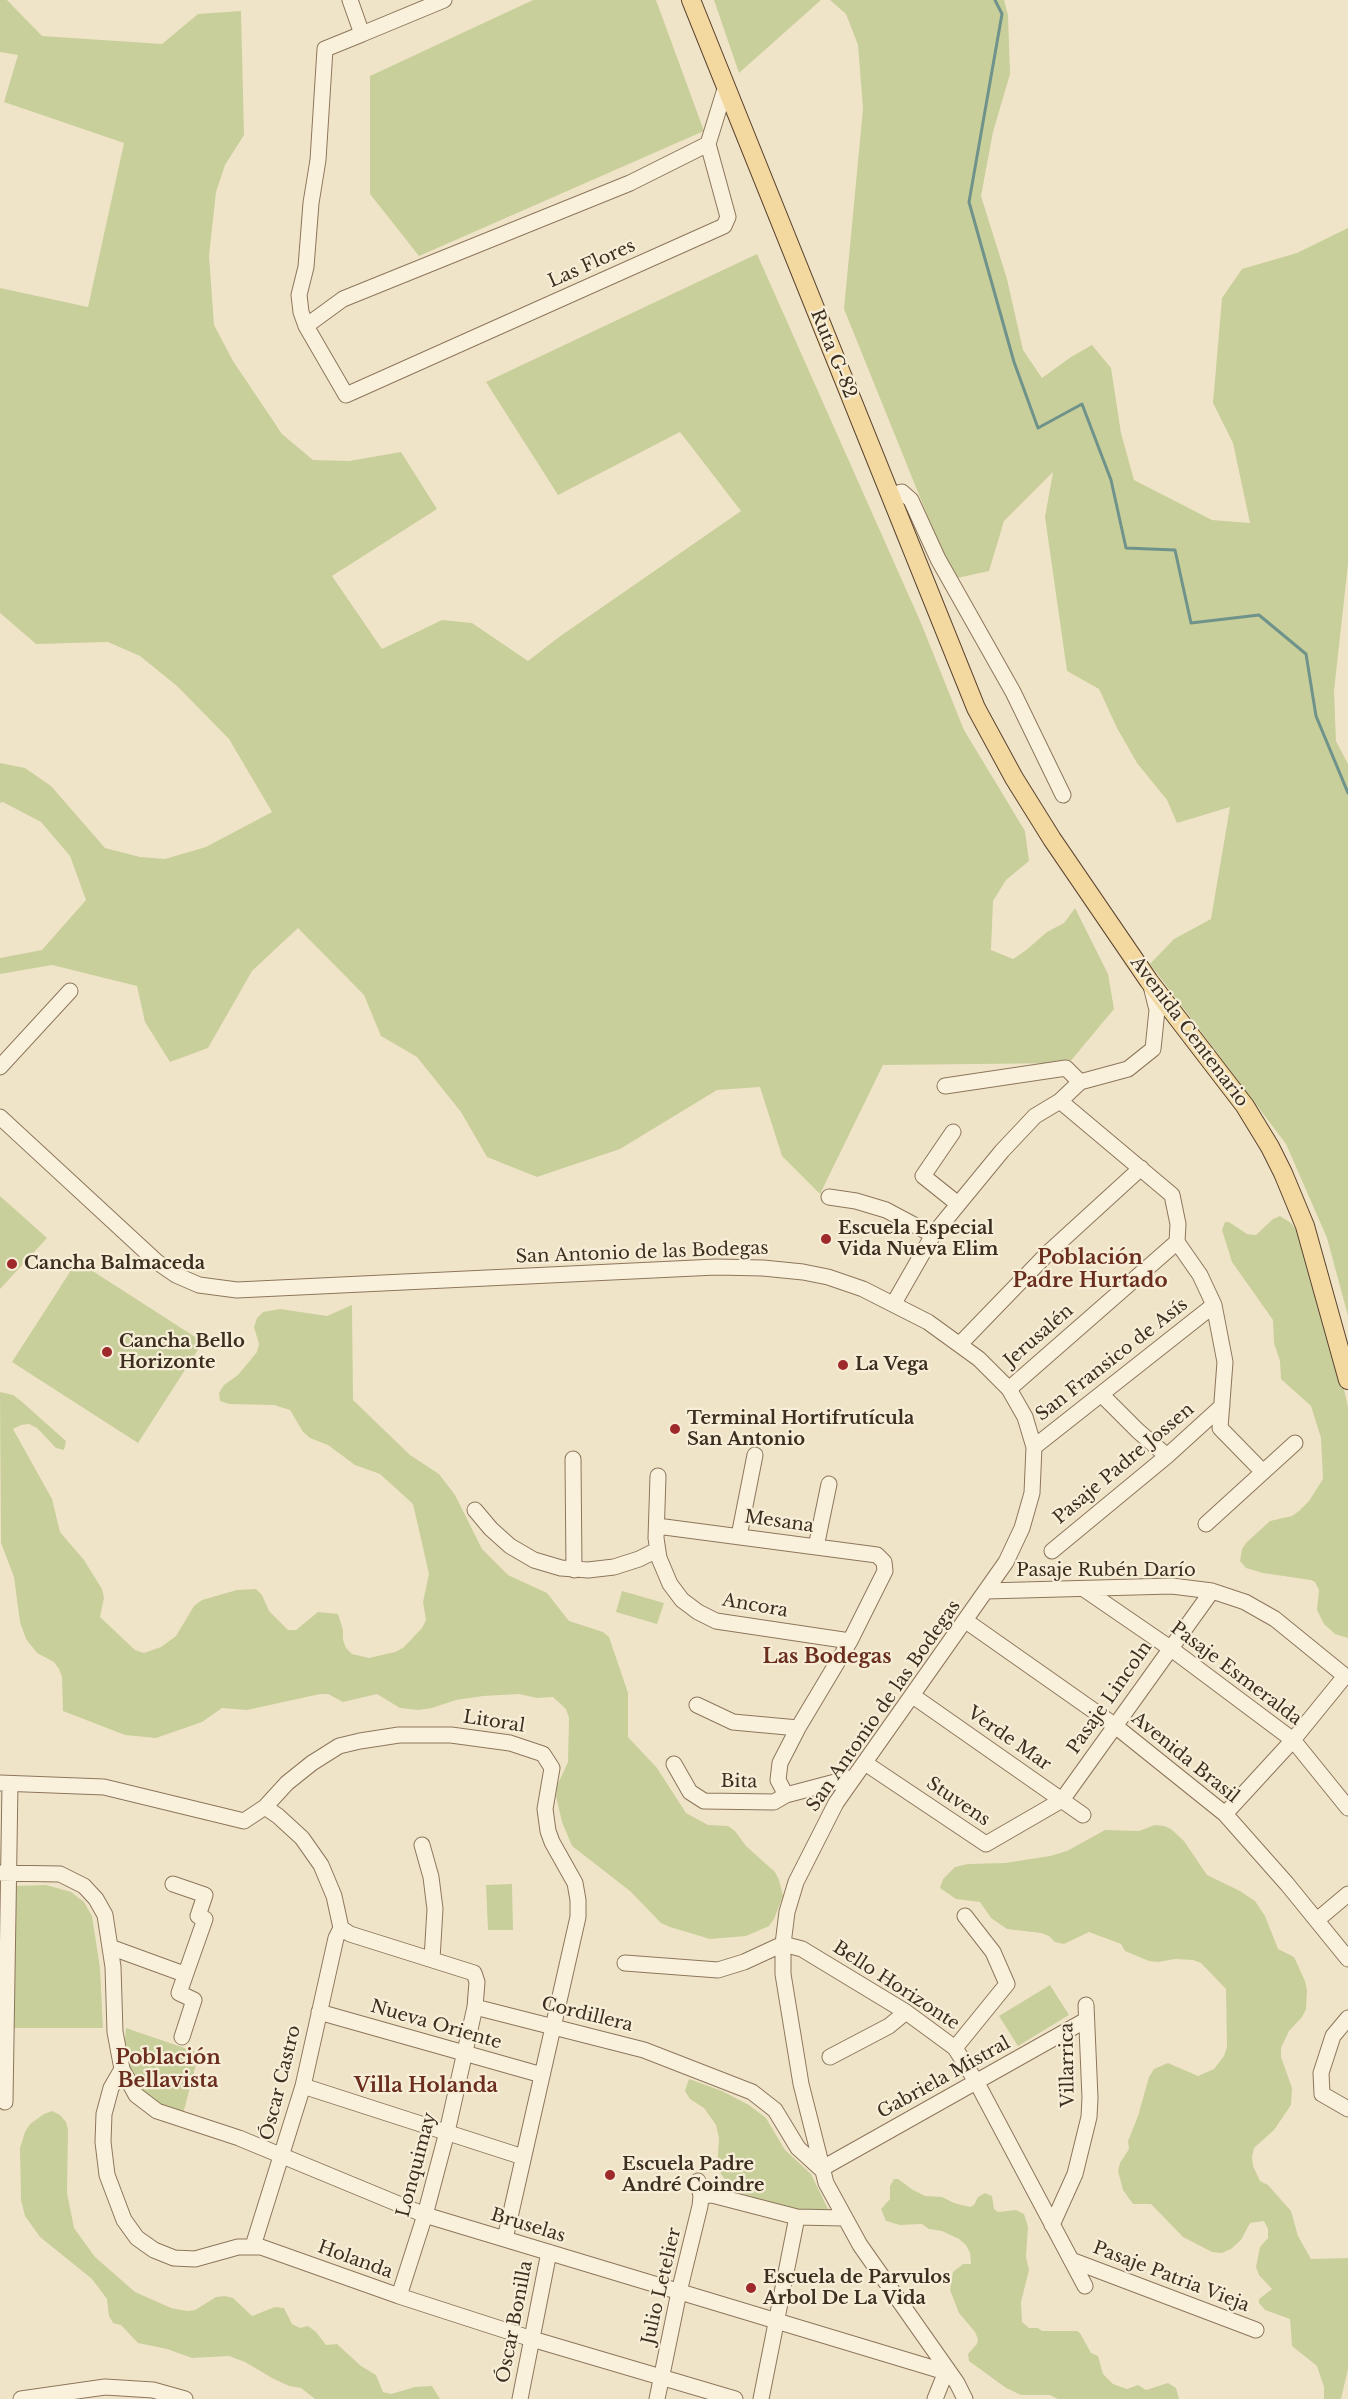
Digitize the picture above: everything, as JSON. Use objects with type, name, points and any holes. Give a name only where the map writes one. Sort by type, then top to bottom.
[{"type":"main road","name":"Ruta G-82","points":[[690,0],[976,708]]},
{"type":"main road","name":"Avenida Centenario","points":[[976,708],[1032,809],[1149,981],[1245,1106],[1283,1173],[1314,1254],[1348,1380]]},
{"type":"street","points":[[350,0],[362,34]]},
{"type":"street","points":[[444,0],[326,49],[318,160],[311,202],[306,267],[299,295],[306,326],[344,299],[630,183],[708,144],[725,89]]},
{"type":"street","name":"Las Flores","points":[[306,326],[346,395],[724,226],[728,217],[708,144]]},
{"type":"street","points":[[890,495],[902,492],[911,500],[938,559],[1013,692],[1064,795]]},
{"type":"street","points":[[894,1303],[933,1235],[1002,1150],[1035,1116],[1060,1101],[1080,1082],[1128,1069],[1153,1049],[1157,1010],[1149,981]]},
{"type":"street","points":[[0,1067],[70,991]]},
{"type":"street","points":[[945,1086],[1066,1068],[1080,1082]]},
{"type":"street","points":[[1060,1101],[1172,1195],[1178,1224],[1177,1242],[1200,1275],[1214,1305],[1225,1362],[1220,1428],[1263,1472]]},
{"type":"street","name":"San Antonio de las Bodegas","points":[[0,1117],[157,1262],[187,1280],[211,1288],[237,1290],[740,1267],[786,1269],[828,1276],[894,1303],[928,1322],[960,1344],[979,1359],[1009,1389],[1025,1417],[1034,1447],[1032,1493],[1022,1528],[1006,1562],[986,1592],[836,1803],[796,1882],[787,1912],[783,1944],[783,1974],[800,2076],[821,2169],[843,2218],[949,2373],[960,2398]]},
{"type":"street","points":[[953,1132],[923,1176],[958,1204]]},
{"type":"street","points":[[960,1344],[1049,1252],[1141,1168]]},
{"type":"street","points":[[829,1197],[856,1201],[886,1210],[933,1235]]},
{"type":"street","name":"Jerusalén","points":[[1009,1389],[1177,1242]]},
{"type":"street","name":"San Fransico de Asís","points":[[1034,1447],[1214,1305]]},
{"type":"street","points":[[1102,1395],[1167,1456]]},
{"type":"street","name":"Pasaje Padre Jossen","points":[[1052,1551],[1167,1456],[1222,1406]]},
{"type":"street","points":[[1206,1524],[1294,1443]]},
{"type":"street","points":[[739,1536],[755,1455]]},
{"type":"street","points":[[573,1459],[574,1570]]},
{"type":"street","name":"Ancora","points":[[658,1476],[657,1550],[665,1576],[675,1593],[690,1607],[716,1621],[850,1641]]},
{"type":"street","points":[[816,1547],[829,1484]]},
{"type":"street","points":[[475,1510],[500,1538],[522,1553],[547,1564],[574,1570],[614,1567],[657,1550]]},
{"type":"street","name":"Mesana","points":[[657,1526],[877,1555],[884,1562],[885,1571],[850,1641]]},
{"type":"street","name":"Pasaje Rubén Darío","points":[[986,1592],[1172,1586],[1212,1591],[1245,1602],[1275,1619],[1345,1676],[1293,1740]]},
{"type":"street","name":"Pasaje Esmeralda","points":[[1084,1589],[1170,1648],[1293,1740],[1348,1808]]},
{"type":"street","name":"Pasaje Lincoln","points":[[1062,1800],[1212,1591]]},
{"type":"street","name":"Avenida Brasil","points":[[966,1621],[1114,1725],[1224,1814],[1348,1959]]},
{"type":"street","points":[[786,1795],[778,1780],[778,1768],[798,1728],[850,1641]]},
{"type":"street","name":"Verde Mar","points":[[913,1696],[1083,1815]]},
{"type":"street","points":[[697,1705],[733,1722],[798,1728]]},
{"type":"street","name":"Litoral","points":[[5,1784],[104,1787],[244,1821],[265,1807],[287,1783],[312,1763],[339,1746],[360,1741],[399,1735],[451,1735],[510,1743],[543,1754],[552,1768],[546,1797],[548,1831],[552,1842],[572,1874],[578,1900],[578,1917],[505,2239]]},
{"type":"street","points":[[1224,1814],[1293,1740]]},
{"type":"street","name":"Stuvens","points":[[865,1762],[986,1844],[1062,1800]]},
{"type":"street","name":"Bita","points":[[674,1764],[690,1792],[704,1801],[774,1802],[786,1795],[854,1777]]},
{"type":"street","points":[[5,1784],[5,2102]]},
{"type":"street","points":[[265,1807],[279,1816],[302,1838],[321,1865],[334,1896],[341,1928],[350,1934],[474,1973],[477,1982],[475,2007]]},
{"type":"street","points":[[422,1845],[431,1877],[435,1909],[432,1959]]},
{"type":"street","name":"Bruselas","points":[[4,1873],[51,1873],[68,1877],[84,1886],[96,1899],[105,1915],[110,1947],[116,2044],[122,2069],[136,2095],[157,2111],[283,2156],[425,2215],[949,2373]]},
{"type":"street","points":[[173,1884],[205,1895],[198,1916],[205,1919],[179,1993],[194,2000],[182,2037]]},
{"type":"street","points":[[1317,1920],[1348,1894]]},
{"type":"street","points":[[955,2048],[1007,1984],[993,1952],[965,1916]]},
{"type":"street","name":"Óscar Castro","points":[[254,2246],[303,2086],[336,1938],[341,1928]]},
{"type":"street","points":[[626,1963],[718,1970],[744,1962],[783,1944]]},
{"type":"street","name":"Bello Horizonte","points":[[783,1944],[802,1949],[906,2012],[955,2048],[1085,2286]]},
{"type":"street","points":[[110,1947],[184,1974]]},
{"type":"street","name":"Cordillera","points":[[475,2007],[644,2050],[752,2092],[768,2103],[798,2148],[821,2169]]},
{"type":"street","name":"Lonquimay","points":[[399,2296],[425,2215],[447,2132],[475,2007]]},
{"type":"street","name":"Nueva Oriente","points":[[319,2012],[542,2075]]},
{"type":"street","points":[[831,2057],[889,2026],[906,2012]]},
{"type":"street","name":"Gabriela Mistral","points":[[821,2169],[976,2083],[1086,2013]]},
{"type":"street","name":"Villarrica","points":[[1052,2225],[1075,2174],[1089,2117],[1086,2013]]},
{"type":"street","points":[[1348,2018],[1335,2032],[1321,2073],[1322,2094],[1348,2109]]},
{"type":"street","name":"Holanda","points":[[122,2069],[106,2100],[103,2142],[112,2190],[124,2220],[130,2230],[154,2250],[185,2259],[206,2258],[238,2247],[254,2246],[269,2249],[399,2296],[532,2339],[735,2399]]},
{"type":"street","points":[[303,2086],[523,2157]]},
{"type":"street","name":"Julio Letelier","points":[[657,2399],[700,2188],[712,2195],[797,2217]]},
{"type":"street","points":[[761,2399],[797,2217],[843,2218]]},
{"type":"street","name":"Óscar Bonilla","points":[[520,2399],[549,2252]]},
{"type":"street","name":"Pasaje Patria Vieja","points":[[1071,2260],[1256,2330]]},
{"type":"street","points":[[934,2399],[943,2379],[949,2373]]},
{"type":"street","points":[[21,2399],[136,2388],[185,2399]]},
{"type":"green space","points":[[0,0],[7,0],[42,36],[162,44],[198,14],[241,11],[244,135],[225,165],[216,192],[209,256],[214,325],[233,361],[282,434],[313,460],[349,461],[401,452],[437,509],[332,576],[382,649],[442,620],[472,623],[528,661],[741,511],[680,432],[558,495],[486,382],[757,254],[921,623],[964,730],[1025,831],[1029,861],[1006,880],[993,901],[991,950],[1013,959],[1047,932],[1064,923],[1075,908],[1108,974],[1114,1009],[1069,1063],[883,1065],[820,1194],[782,1156],[760,1087],[717,1090],[620,1149],[537,1177],[487,1157],[461,1112],[417,1057],[381,1036],[364,995],[298,928],[252,971],[208,1048],[170,1062],[145,1022],[137,986],[52,965],[0,974],[0,958],[42,950],[86,900],[70,856],[41,822],[3,802],[0,803],[0,763],[25,768],[51,786],[105,848],[140,857],[165,859],[206,847],[272,812],[229,739],[177,686],[140,656],[108,642],[36,644],[0,613],[0,288],[88,307],[124,143],[4,102],[18,55],[0,52]]},
{"type":"green space","points":[[533,0],[656,0],[704,131],[419,256],[370,194],[370,76]]},
{"type":"green space","points":[[714,0],[821,0],[739,73]]},
{"type":"green space","points":[[830,0],[1004,0],[1008,15],[1010,74],[993,132],[981,196],[1007,279],[1023,350],[1042,378],[1092,345],[1111,368],[1121,433],[1134,480],[1212,520],[1250,523],[1233,443],[1213,403],[1222,298],[1242,269],[1297,253],[1348,228],[1348,564],[1334,691],[1336,741],[1348,764],[1348,1316],[1327,1238],[1286,1144],[1150,964],[1174,939],[1211,919],[1230,807],[1177,823],[1167,800],[1137,763],[1117,728],[1099,689],[1067,671],[1045,517],[1053,472],[1004,521],[989,571],[953,579],[844,309],[863,109],[858,45],[846,14]]},
{"type":"green space","name":"Cancha Balmaceda","points":[[0,1196],[47,1238],[0,1289]]},
{"type":"green space","points":[[1280,1216],[1291,1223],[1299,1234],[1340,1372],[1348,1407],[1348,1638],[1335,1634],[1324,1624],[1317,1610],[1319,1590],[1315,1582],[1263,1573],[1246,1568],[1240,1561],[1242,1549],[1247,1542],[1270,1521],[1292,1516],[1299,1511],[1309,1501],[1323,1479],[1321,1438],[1311,1406],[1281,1379],[1280,1361],[1274,1343],[1273,1320],[1232,1262],[1222,1230],[1225,1222],[1229,1222],[1247,1234],[1256,1235],[1273,1219]]},
{"type":"green space","name":"Cancha Bello Horizonte","points":[[77,1261],[203,1342],[138,1443],[12,1362]]},
{"type":"green space","points":[[352,1305],[353,1400],[410,1455],[439,1474],[455,1495],[482,1549],[508,1575],[547,1593],[569,1621],[603,1632],[609,1637],[628,1693],[628,1737],[657,1768],[686,1813],[708,1825],[728,1826],[775,1872],[783,1896],[769,1926],[746,1936],[710,1939],[670,1927],[661,1923],[630,1891],[572,1846],[562,1822],[556,1796],[557,1786],[568,1762],[569,1718],[566,1709],[553,1697],[537,1698],[519,1694],[483,1696],[418,1710],[400,1708],[377,1694],[343,1702],[328,1694],[320,1694],[247,1710],[222,1708],[202,1722],[156,1738],[125,1735],[63,1711],[62,1677],[54,1662],[37,1653],[26,1639],[20,1622],[14,1577],[1,1543],[0,1392],[13,1395],[66,1441],[64,1450],[56,1448],[37,1428],[29,1424],[13,1429],[52,1499],[60,1532],[84,1560],[102,1589],[104,1598],[100,1617],[135,1650],[144,1653],[161,1647],[176,1636],[194,1606],[202,1600],[237,1590],[256,1589],[262,1595],[269,1611],[288,1630],[296,1630],[318,1612],[338,1614],[346,1648],[352,1654],[369,1658],[403,1648],[422,1628],[426,1620],[423,1602],[429,1574],[413,1504],[380,1474],[355,1465],[328,1445],[310,1438],[303,1432],[290,1410],[274,1405],[229,1404],[220,1401],[219,1393],[224,1385],[238,1375],[257,1352],[259,1344],[254,1327],[257,1318],[263,1312],[280,1309],[327,1316]]},
{"type":"green space","points":[[622,1591],[664,1603],[657,1624],[616,1612]]},
{"type":"green space","points":[[1155,1825],[1171,1829],[1184,1841],[1207,1875],[1255,1901],[1265,1916],[1278,1949],[1294,1957],[1305,1981],[1306,2009],[1289,2031],[1281,2048],[1281,2057],[1292,2088],[1291,2105],[1274,2130],[1254,2148],[1252,2157],[1253,2166],[1260,2181],[1268,2185],[1291,2211],[1298,2236],[1311,2259],[1348,2258],[1348,2369],[1341,2399],[1324,2399],[1324,2387],[1317,2366],[1292,2346],[1290,2319],[1265,2310],[1259,2303],[1259,2299],[1272,2289],[1259,2275],[1256,2267],[1260,2247],[1268,2238],[1268,2229],[1264,2221],[1250,2223],[1241,2240],[1231,2249],[1222,2253],[1212,2252],[1183,2237],[1151,2204],[1133,2204],[1123,2190],[1118,2171],[1120,2163],[1129,2149],[1128,2141],[1149,2077],[1154,2069],[1168,2063],[1198,2076],[1214,2069],[1224,2056],[1227,2047],[1226,1989],[1201,1963],[1193,1960],[1149,1961],[1125,1951],[1121,1944],[1089,1932],[1064,1944],[1055,1942],[1049,1936],[1041,1933],[1007,1929],[991,1918],[980,1902],[956,1899],[940,1888],[943,1879],[955,1867],[1050,1856],[1067,1851],[1105,1830],[1139,1831]]},
{"type":"green space","points":[[512,1884],[513,1930],[488,1930],[486,1885]]},
{"type":"green space","points":[[46,1885],[71,1892],[84,1902],[92,1916],[100,1968],[103,2028],[12,2028],[13,1886]]},
{"type":"green space","points":[[1050,1985],[1069,2015],[1018,2046],[999,2016]]},
{"type":"green space","points":[[126,2028],[199,2053],[183,2114],[153,2101],[129,2074],[124,2049]]},
{"type":"green space","points":[[689,2079],[722,2091],[749,2105],[766,2118],[785,2150],[811,2174],[828,2209],[824,2212],[786,2209],[732,2190],[717,2168],[719,2138],[716,2125],[704,2108],[690,2099],[685,2091]]},
{"type":"green space","points":[[52,2111],[66,2122],[68,2130],[67,2193],[74,2228],[95,2257],[135,2292],[171,2308],[187,2311],[195,2310],[216,2297],[225,2296],[233,2298],[252,2316],[275,2307],[284,2308],[292,2324],[300,2328],[308,2326],[326,2345],[337,2344],[361,2366],[376,2375],[383,2392],[391,2394],[415,2387],[432,2386],[440,2399],[315,2399],[301,2388],[289,2386],[229,2356],[192,2358],[167,2349],[138,2343],[121,2325],[113,2323],[109,2316],[107,2299],[92,2279],[40,2237],[25,2216],[21,2200],[20,2148],[30,2124]]},
{"type":"green space","points":[[894,2179],[898,2179],[925,2196],[942,2197],[970,2207],[974,2205],[978,2197],[985,2193],[992,2196],[994,2209],[998,2212],[1016,2210],[1024,2214],[1028,2227],[1026,2257],[1029,2270],[1021,2302],[1022,2322],[1029,2328],[1038,2328],[1042,2331],[1077,2331],[1091,2353],[1098,2356],[1103,2374],[1113,2384],[1127,2389],[1138,2385],[1146,2390],[1168,2383],[1176,2388],[1179,2399],[1058,2399],[1050,2395],[1021,2395],[1006,2388],[969,2361],[968,2354],[977,2344],[978,2339],[959,2313],[950,2290],[953,2272],[963,2264],[971,2264],[970,2253],[959,2239],[942,2231],[929,2229],[922,2224],[900,2225],[886,2221],[881,2209],[890,2199],[890,2186]]},
{"type":"waterway","points":[[995,0],[1002,14],[969,202],[1014,362],[1038,428],[1082,404],[1111,480],[1126,548],[1175,550],[1191,623],[1259,615],[1306,654],[1316,716],[1348,793]]},
{"type":"place","name":"Escuela Especial Vida Nueva Elim","points":[[826,1239]]},
{"type":"place","name":"Cancha Balmaceda","points":[[12,1264]]},
{"type":"place","name":"Cancha Bello Horizonte","points":[[107,1352]]},
{"type":"place","name":"La Vega","points":[[843,1365]]},
{"type":"place","name":"Terminal Hortifrutícula San Antonio","points":[[675,1429]]},
{"type":"place","name":"Escuela Padre André Coindre","points":[[610,2175]]},
{"type":"place","name":"Escuela de Parvulos Arbol De La Vida","points":[[751,2288]]},
{"type":"district","name":"Población Padre Hurtado","points":[[1090,1270]]},
{"type":"district","name":"Las Bodegas","points":[[827,1657]]},
{"type":"district","name":"Población Bellavista","points":[[168,2070]]},
{"type":"district","name":"Villa Holanda","points":[[426,2086]]}]
